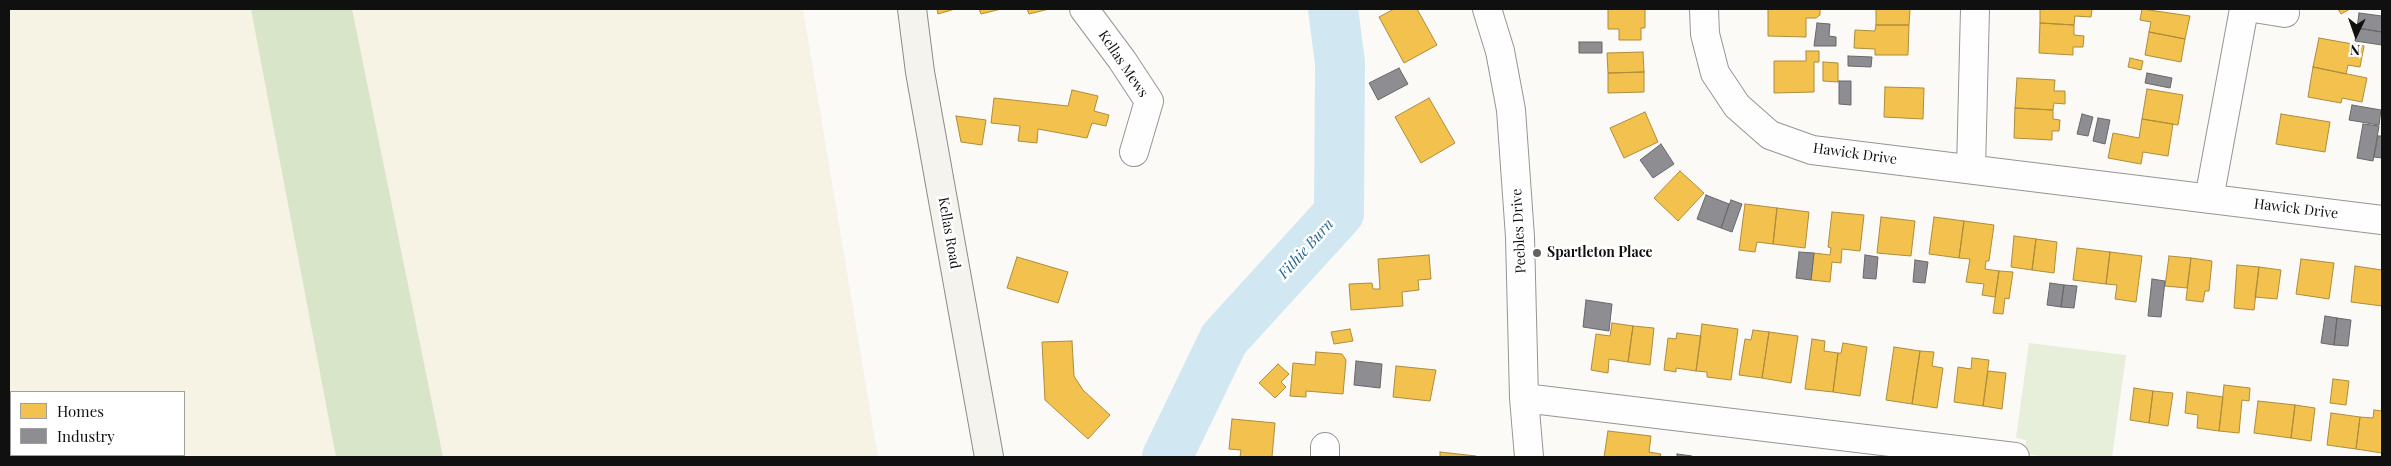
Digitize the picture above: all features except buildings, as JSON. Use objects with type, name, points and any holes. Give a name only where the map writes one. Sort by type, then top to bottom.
[{"type":"main road","name":"Kellas Road","points":[[912,9],[920,72],[990,457]]},
{"type":"street","name":"Kellas Mews","points":[[1084,9],[1122,60],[1149,101],[1134,152]]},
{"type":"street","name":"Peebles Drive","points":[[1487,9],[1500,51],[1511,110],[1520,237],[1524,398],[1529,457]]},
{"type":"street","name":"Hawick Drive","points":[[1704,9],[1705,34],[1715,74],[1737,106],[1770,134],[1812,150],[2382,220]]},
{"type":"street","points":[[1971,169],[1975,9]]},
{"type":"street","points":[[2209,199],[2244,9]]},
{"type":"street","points":[[1524,398],[1952,453],[2015,457]]},
{"type":"shaded area","points":[[9,9],[803,9],[878,457],[9,457]]},
{"type":"green space","points":[[251,9],[352,9],[443,457],[336,457]]},
{"type":"green space","points":[[2029,343],[2126,355],[2112,457],[2048,457],[2024,454],[2026,440],[2016,438]]},
{"type":"waterway","name":"Fithie Burn","points":[[1167,457],[1224,339],[1339,213],[1340,63],[1333,9]]},
{"type":"place","name":"Spartleton Place","points":[[1537,253]]}]
